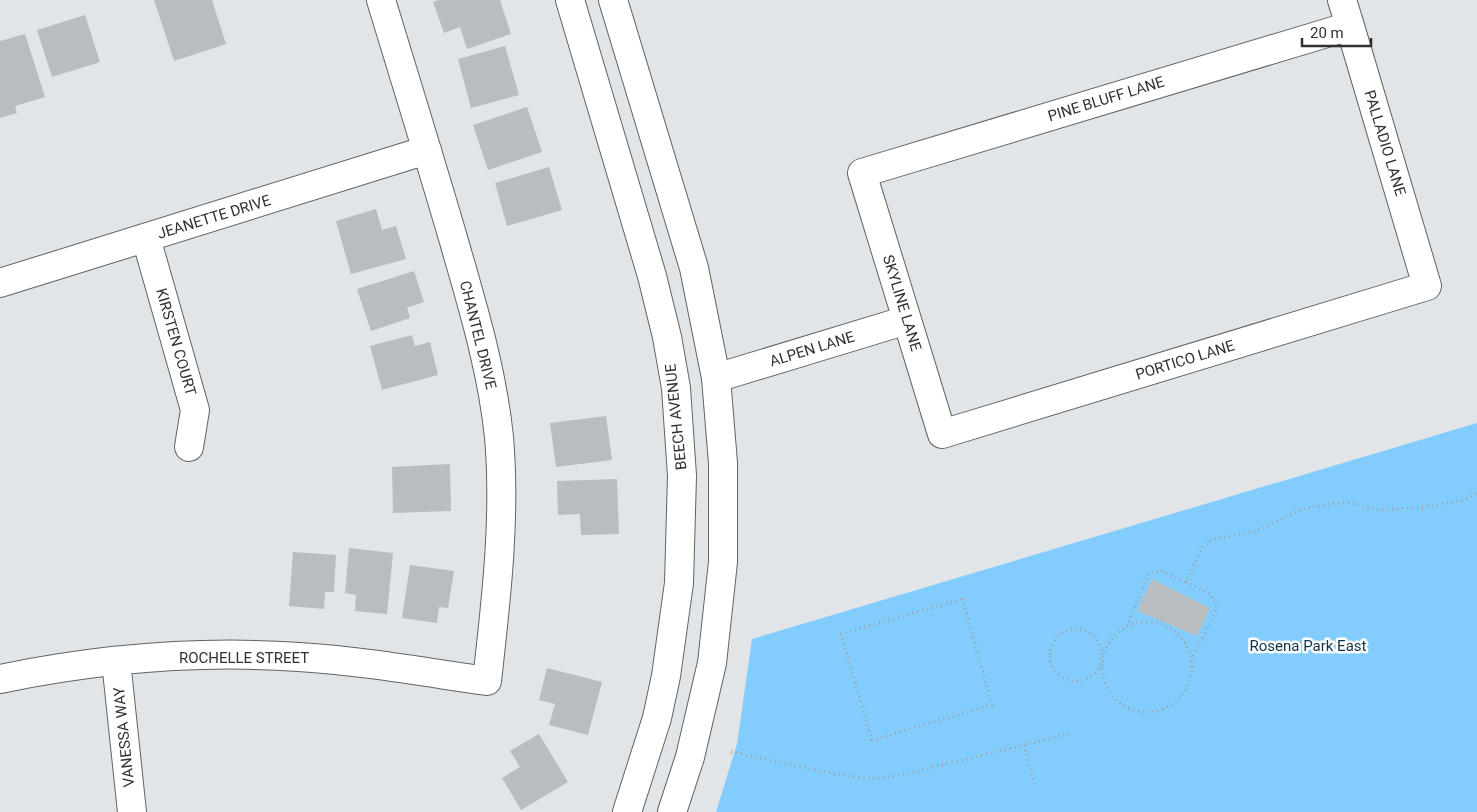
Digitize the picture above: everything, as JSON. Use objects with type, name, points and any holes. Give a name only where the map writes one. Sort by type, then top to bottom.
[{"type":"street","name":"CHANTEL DRIVE","points":[[381,0],[476,319],[494,398],[501,500],[498,579],[487,681]]},
{"type":"street","name":"BEECH AVENUE","points":[[570,0],[652,276],[667,337],[677,397],[682,476],[679,583],[666,676],[657,718],[645,761],[627,812]]},
{"type":"street","points":[[614,0],[694,268],[716,378],[723,463],[723,562],[712,663],[690,757],[672,812]]},
{"type":"street","name":"PALLADIO LANE","points":[[1342,0],[1428,286]]},
{"type":"street","name":"PINE BLUFF LANE","points":[[862,173],[1350,26]]},
{"type":"street","name":"JEANETTE DRIVE","points":[[0,283],[427,150]]},
{"type":"street","name":"SKYLINE LANE","points":[[862,173],[942,434]]},
{"type":"street","name":"KIRSTEN COURT","points":[[146,238],[195,410],[188,447]]},
{"type":"street","name":"PORTICO LANE","points":[[942,434],[1428,286]]},
{"type":"street","name":"ALPEN LANE","points":[[716,378],[907,320]]},
{"type":"street","name":"ROCHELLE STREET","points":[[0,679],[35,671],[116,661],[218,655],[296,656],[384,666],[487,681]]},
{"type":"street","name":"VANESSA WAY","points":[[116,661],[132,812]]},
{"type":"path","points":[[1186,582],[1203,546],[1214,539],[1256,531],[1300,510],[1326,504],[1351,503],[1377,510],[1416,508],[1464,500],[1477,493]]},
{"type":"path","points":[[1127,626],[1148,574],[1162,571],[1210,594],[1216,607],[1192,659]]},
{"type":"path","points":[[962,599],[992,705],[872,740],[841,634],[962,599]]},
{"type":"path","points":[[1127,626],[1115,635],[1106,647],[1102,661],[1098,669],[1085,680],[1076,681],[1059,675],[1050,661],[1050,652],[1057,636],[1072,628],[1081,628],[1089,631],[1101,644],[1103,653],[1102,661],[1102,675],[1106,688],[1114,699],[1125,707],[1136,711],[1162,710],[1173,704],[1189,684],[1192,672],[1192,659],[1187,646],[1179,635],[1156,621],[1141,622],[1127,626]]},
{"type":"path","points":[[731,752],[835,774],[869,779],[896,776],[1069,734]]},
{"type":"path","points":[[1024,745],[1034,784]]},
{"type":"green space","name":"Rosena Park East","points":[[1477,423],[1477,812],[716,812],[737,744],[752,639]]},
{"type":"building","points":[[154,0],[212,0],[226,44],[174,61]]},
{"type":"building","points":[[439,0],[500,0],[511,34],[467,49],[460,27],[444,33],[433,2]]},
{"type":"building","points":[[85,15],[100,62],[52,77],[37,30]]},
{"type":"building","points":[[25,34],[45,97],[15,106],[17,113],[0,118],[0,41]]},
{"type":"building","points":[[505,46],[519,95],[471,108],[458,59]]},
{"type":"building","points":[[527,107],[542,152],[488,170],[473,125]]},
{"type":"building","points":[[549,167],[562,210],[507,226],[495,183]]},
{"type":"building","points":[[376,209],[382,230],[396,226],[406,259],[351,274],[336,221]]},
{"type":"building","points":[[414,271],[424,302],[407,308],[410,318],[371,331],[357,289]]},
{"type":"building","points":[[412,335],[415,346],[430,342],[438,375],[382,390],[370,346]]},
{"type":"building","points":[[606,416],[612,460],[556,467],[550,423]]},
{"type":"building","points":[[450,464],[451,511],[393,513],[392,467]]},
{"type":"building","points":[[617,479],[619,534],[581,535],[580,514],[558,515],[557,481]]},
{"type":"building","points":[[349,548],[393,553],[387,614],[355,611],[356,595],[345,593]]},
{"type":"building","points":[[293,552],[336,555],[334,592],[325,592],[324,609],[289,606]]},
{"type":"building","points":[[410,565],[454,571],[448,608],[439,607],[437,623],[402,618]]},
{"type":"building","points":[[1152,579],[1210,608],[1197,636],[1137,611]]},
{"type":"building","points":[[547,668],[602,682],[588,735],[549,725],[555,704],[539,700]]},
{"type":"building","points":[[539,734],[568,782],[521,810],[502,778],[520,767],[510,751]]}]
